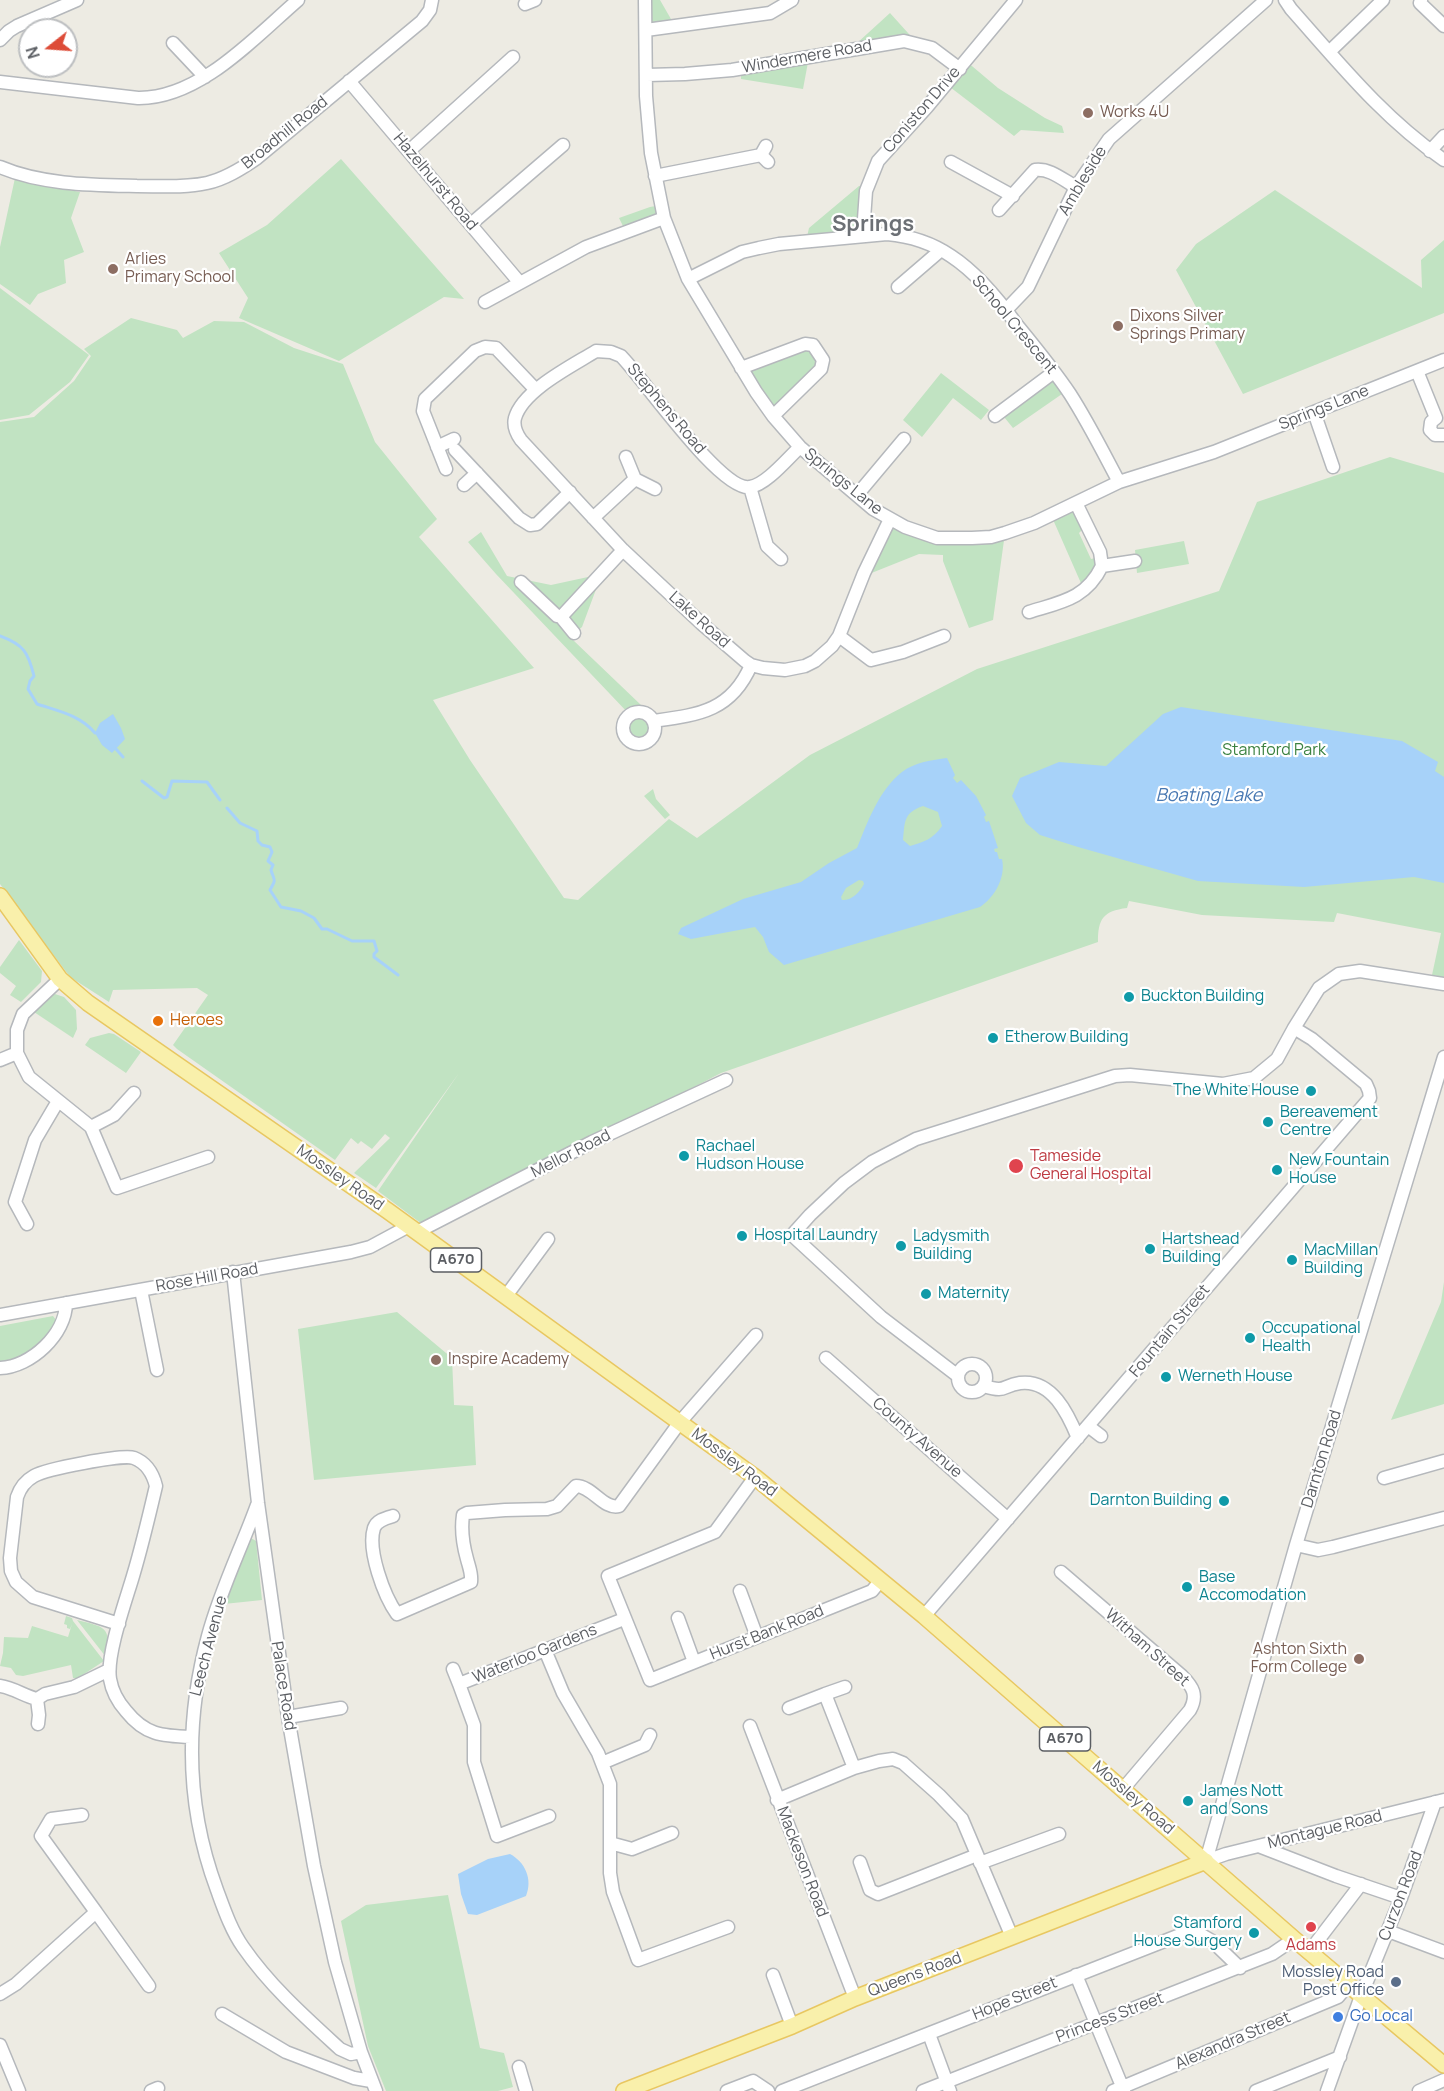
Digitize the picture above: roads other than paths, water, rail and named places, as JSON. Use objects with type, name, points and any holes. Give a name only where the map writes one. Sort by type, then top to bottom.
[{"type":"main road","name":"Mossley Road","points":[[0,896],[60,979],[88,1003],[413,1229],[755,1477],[881,1580],[1309,1952],[1444,2065]]},
{"type":"main road","name":"Queens Road","points":[[628,2090],[792,2026],[855,1998],[1206,1861]]},
{"type":"street","points":[[0,82],[151,98],[173,93],[205,77],[298,0]]},
{"type":"street","name":"Springs Lane","points":[[645,0],[648,129],[655,176],[664,218],[688,279],[741,368],[773,416],[800,447],[857,495],[905,527],[937,538],[991,537],[1034,523],[1119,482],[1214,452],[1444,360]]},
{"type":"street","points":[[646,30],[770,12],[792,0]]},
{"type":"street","name":"Coniston Drive","points":[[868,235],[864,219],[864,204],[869,179],[878,161],[960,69],[1016,0]]},
{"type":"street","name":"Ambleside","points":[[1006,310],[1028,287],[1076,187],[1109,139],[1266,0]]},
{"type":"street","points":[[1285,0],[1376,105],[1430,151],[1444,160]]},
{"type":"street","points":[[1329,52],[1383,0]]},
{"type":"street","points":[[0,40],[17,26],[72,1]]},
{"type":"street","points":[[1418,1],[1444,26]]},
{"type":"street","name":"Broadhill Road","points":[[0,167],[58,182],[91,185],[177,186],[207,183],[231,174],[256,158],[422,21],[432,3]]},
{"type":"street","name":"Windermere Road","points":[[647,75],[732,70],[904,41],[932,48],[960,69]]},
{"type":"street","points":[[173,43],[205,77]]},
{"type":"street","points":[[409,151],[513,57]]},
{"type":"street","name":"Hazelhurst Road","points":[[349,81],[520,283]]},
{"type":"street","points":[[1430,151],[1444,136]]},
{"type":"street","points":[[471,224],[563,145]]},
{"type":"street","points":[[655,176],[765,154]]},
{"type":"street","points":[[951,162],[1012,196]]},
{"type":"street","points":[[999,210],[1035,170],[1050,171],[1076,187]]},
{"type":"street","points":[[485,302],[586,247],[664,218]]},
{"type":"street","name":"School Crescent","points":[[688,279],[742,252],[759,248],[868,235],[903,235],[920,240],[941,250],[965,266],[1006,310],[1054,372],[1084,417],[1119,482]]},
{"type":"street","points":[[897,287],[941,250]]},
{"type":"street","points":[[741,368],[806,344],[813,345],[823,360],[821,369],[773,416]]},
{"type":"street","points":[[446,469],[423,411],[423,402],[475,351],[490,347],[501,351],[536,390]]},
{"type":"street","name":"Stephens Road","points":[[526,401],[536,390],[596,351],[612,352],[621,356],[692,443],[733,482],[742,487],[750,487]]},
{"type":"street","points":[[1417,371],[1440,418],[1431,422],[1430,430],[1435,435],[1444,435]]},
{"type":"street","points":[[994,416],[1054,372]]},
{"type":"street","name":"Lake Road","points":[[526,401],[514,420],[517,435],[623,550],[702,624],[751,665]]},
{"type":"street","points":[[1314,412],[1333,467]]},
{"type":"street","points":[[857,495],[904,439]]},
{"type":"street","points":[[437,447],[454,445],[519,518],[530,525],[537,524],[570,492]]},
{"type":"street","points":[[782,560],[767,546],[750,487],[764,481],[800,447]]},
{"type":"street","points":[[626,458],[635,479],[655,489]]},
{"type":"street","points":[[464,485],[477,473]]},
{"type":"street","points":[[593,518],[635,479]]},
{"type":"street","points":[[1029,612],[1073,598],[1091,584],[1102,566],[1100,552],[1076,503]]},
{"type":"street","points":[[653,720],[690,716],[722,703],[738,688],[751,665],[774,670],[805,666],[824,654],[839,636],[864,573],[890,519]]},
{"type":"street","points":[[561,616],[623,550]]},
{"type":"street","points":[[1102,566],[1135,561]]},
{"type":"street","points":[[521,582],[557,616],[561,616],[574,633]]},
{"type":"street","points":[[839,636],[871,660],[903,652],[944,636]]},
{"type":"street","points":[[958,1376],[965,1366],[970,1364],[979,1366],[986,1372],[986,1382],[976,1392],[967,1392],[960,1385],[958,1376],[881,1317],[792,1235],[825,1199],[853,1176],[872,1162],[916,1139],[1115,1076],[1130,1075],[1223,1084],[1254,1078],[1277,1059],[1319,988],[1339,974],[1360,971],[1444,984]]},
{"type":"street","points":[[60,979],[23,1014],[17,1030],[17,1053],[29,1077],[92,1127],[117,1188],[208,1157]]},
{"type":"street","name":"Fountain Street","points":[[924,1617],[1370,1098],[1366,1084],[1312,1039],[1294,1028]]},
{"type":"street","points":[[0,1060],[17,1053]]},
{"type":"street","name":"Darnton Road","points":[[1206,1861],[1296,1545],[1444,1058]]},
{"type":"street","name":"Mellor Road","points":[[413,1229],[726,1080]]},
{"type":"street","points":[[92,1127],[114,1115],[134,1093]]},
{"type":"street","points":[[27,1224],[15,1202],[35,1140],[58,1101]]},
{"type":"street","name":"Rose Hill Road","points":[[0,1315],[351,1252],[370,1247],[413,1229]]},
{"type":"street","points":[[506,1296],[548,1239]]},
{"type":"street","name":"Palace Road","points":[[233,1272],[258,1503],[288,1717],[314,1866],[335,1962],[373,2086]]},
{"type":"street","points":[[141,1290],[157,1370]]},
{"type":"street","points":[[0,1368],[23,1361],[55,1337],[63,1323],[66,1303]]},
{"type":"street","points":[[393,1516],[380,1520],[374,1527],[373,1550],[385,1593],[397,1614],[471,1582],[472,1573],[463,1540],[463,1515],[467,1513],[547,1509],[557,1506],[576,1486],[584,1486],[610,1506],[620,1506],[680,1422],[756,1335]]},
{"type":"street","name":"County Avenue","points":[[826,1358],[1008,1519]]},
{"type":"street","points":[[984,1386],[1000,1391],[1020,1383],[1035,1384],[1050,1393],[1063,1405],[1078,1437]]},
{"type":"street","points":[[1088,1426],[1101,1436]]},
{"type":"street","points":[[118,1624],[33,1597],[16,1582],[11,1571],[10,1558],[17,1497],[20,1488],[35,1475],[69,1465],[132,1457],[145,1465],[153,1476],[156,1486],[140,1555],[118,1624],[109,1670],[110,1679],[117,1698],[133,1720],[144,1730],[165,1736],[191,1737]]},
{"type":"street","points":[[1384,1478],[1444,1461]]},
{"type":"street","points":[[624,1619],[608,1576],[715,1532],[755,1477]]},
{"type":"street","name":"Leech Avenue","points":[[258,1503],[227,1578],[208,1635],[194,1702],[191,1764],[198,1825],[212,1878],[223,1907],[242,1945],[261,1972],[285,1998],[340,2049],[351,2054],[361,2052]]},
{"type":"street","points":[[1296,1545],[1318,1550],[1444,1518]]},
{"type":"street","name":"Witham Street","points":[[1060,1572],[1182,1676],[1191,1686],[1194,1694],[1194,1702],[1190,1710],[1123,1789]]},
{"type":"street","name":"Hurst Bank Road","points":[[624,1619],[650,1680],[872,1591],[881,1580]]},
{"type":"street","points":[[740,1591],[757,1637]]},
{"type":"street","points":[[678,1618],[694,1662]]},
{"type":"street","name":"Waterloo Gardens","points":[[549,1815],[497,1836],[474,1762],[474,1725],[459,1684],[624,1619]]},
{"type":"street","points":[[545,1650],[563,1693],[598,1753],[610,1784],[610,1874],[613,1892],[638,1960],[728,1927]]},
{"type":"street","points":[[453,1669],[459,1684]]},
{"type":"street","points":[[0,1686],[14,1688],[37,1699],[45,1694],[74,1687],[109,1670]]},
{"type":"street","points":[[789,1708],[845,1687]]},
{"type":"street","points":[[825,1694],[854,1768]]},
{"type":"street","points":[[37,1699],[38,1724]]},
{"type":"street","points":[[288,1717],[341,1708]]},
{"type":"street","name":"Mackeson Road","points":[[750,1726],[855,1998]]},
{"type":"street","points":[[602,1763],[645,1745],[650,1734]]},
{"type":"street","points":[[777,1800],[854,1768],[893,1759],[903,1763],[939,1794],[962,1819],[1012,1937]]},
{"type":"street","name":"Montague Road","points":[[1206,1861],[1226,1854],[1440,1801]]},
{"type":"street","name":"Curzon Road","points":[[1327,2091],[1361,1996],[1440,1801]]},
{"type":"street","points":[[82,1815],[51,1820],[41,1836],[149,1986]]},
{"type":"street","points":[[610,1843],[632,1849],[672,1833]]},
{"type":"street","points":[[860,1862],[870,1890],[878,1894],[1059,1834]]},
{"type":"street","points":[[1261,1847],[1401,1898]]},
{"type":"street","points":[[1309,1952],[1361,1884]]},
{"type":"street","points":[[0,1994],[16,1984],[96,1912]]},
{"type":"street","points":[[1388,1931],[1444,1952]]},
{"type":"street","name":"Hope Street","points":[[782,2091],[1185,1933],[1198,1933],[1212,1941],[1240,1968]]},
{"type":"street","name":"Princess Street","points":[[923,2091],[948,2086],[1096,2024],[1240,1968],[1272,1954],[1294,1939]]},
{"type":"street","points":[[772,1975],[792,2026]]},
{"type":"street","points":[[1076,1975],[1120,2090]]},
{"type":"street","name":"Alexandra Street","points":[[1120,2090],[1338,1997],[1348,1985]]},
{"type":"street","points":[[222,2014],[286,2052],[373,2086]]},
{"type":"street","points":[[929,2034],[948,2086]]},
{"type":"street","points":[[0,2045],[19,2091]]},
{"type":"street","points":[[1256,2091],[1340,2056]]},
{"type":"street","points":[[519,2067],[526,2091]]},
{"type":"street","points":[[1419,2091],[1444,2080]]},
{"type":"street","points":[[727,2091],[753,2081],[768,2091]]},
{"type":"water","name":"Boating Lake","points":[[1181,707],[1402,741],[1438,762],[1435,771],[1444,777],[1444,883],[1414,877],[1304,887],[1198,881],[1040,835],[1026,823],[1012,796],[1020,778],[1059,762],[1106,766],[1163,714]]},
{"type":"water","points":[[113,714],[125,739],[112,753],[102,745],[95,733],[100,723]]},
{"type":"water","points":[[947,758],[955,775],[953,778],[957,783],[961,780],[976,796],[986,815],[984,817],[986,822],[989,821],[998,848],[994,849],[995,852],[999,859],[1002,859],[1002,873],[998,886],[980,907],[784,965],[769,952],[763,937],[755,927],[691,939],[678,934],[681,928],[743,899],[801,882],[857,848],[875,807],[894,779],[912,766]],"holes":[[[923,806],[938,812],[942,826],[928,839],[910,846],[903,840],[906,819],[908,815]],[[859,880],[864,884],[860,890],[852,897],[842,900],[841,897],[846,888]]]},
{"type":"water","points":[[510,1854],[524,1866],[529,1883],[526,1896],[477,1915],[468,1914],[461,1894],[458,1874],[488,1859]]},
{"type":"waterway","points":[[0,636],[20,646],[27,655],[34,676],[28,689],[37,704],[76,718],[95,733]]},
{"type":"waterway","points":[[116,749],[123,757]]},
{"type":"waterway","points":[[142,781],[164,798],[167,797],[172,781],[207,782],[220,800]]},
{"type":"waterway","points":[[227,808],[240,823],[257,831],[258,841],[262,845],[270,847],[272,852],[268,861],[273,865],[271,870],[274,880],[270,890],[281,907],[301,911],[314,918],[322,929],[327,929],[352,941],[374,941],[377,951],[374,957],[398,975]]},
{"type":"place","name":"Works 4U","points":[[1088,113]]},
{"type":"place","name":"Arlies Primary School","points":[[113,269]]},
{"type":"place","name":"Dixons Silver Springs Primary","points":[[1118,326]]},
{"type":"place","name":"Buckton Building","points":[[1129,997]]},
{"type":"place","name":"Heroes","points":[[158,1021]]},
{"type":"place","name":"Etherow Building","points":[[993,1038]]},
{"type":"place","name":"The White House","points":[[1311,1091]]},
{"type":"place","name":"Bereavement Centre","points":[[1268,1122]]},
{"type":"place","name":"Rachael Hudson House","points":[[684,1156]]},
{"type":"place","name":"Tameside General Hospital","points":[[1016,1166]]},
{"type":"place","name":"New Fountain House","points":[[1277,1170]]},
{"type":"place","name":"Hospital Laundry","points":[[742,1236]]},
{"type":"place","name":"Ladysmith Building","points":[[901,1246]]},
{"type":"place","name":"Hartshead Building","points":[[1150,1249]]},
{"type":"place","name":"MacMillan Building","points":[[1292,1260]]},
{"type":"place","name":"Maternity","points":[[926,1294]]},
{"type":"place","name":"Occupational Health","points":[[1250,1338]]},
{"type":"place","name":"Inspire Academy","points":[[436,1360]]},
{"type":"place","name":"Werneth House","points":[[1166,1377]]},
{"type":"place","name":"Darnton Building","points":[[1224,1501]]},
{"type":"place","name":"Base Accomodation","points":[[1187,1587]]},
{"type":"place","name":"Ashton Sixth Form College","points":[[1359,1659]]},
{"type":"place","name":"James Nott and Sons","points":[[1188,1801]]},
{"type":"place","name":"Adams","points":[[1311,1927]]},
{"type":"place","name":"Stamford House Surgery","points":[[1254,1933]]},
{"type":"place","name":"Mossley Road Post Office","points":[[1396,1982]]},
{"type":"place","name":"Go Local","points":[[1338,2017]]},
{"type":"district","name":"Springs","points":[[873,225]]},
{"type":"park label","name":"Stamford Park","points":[[1274,751]]}]
